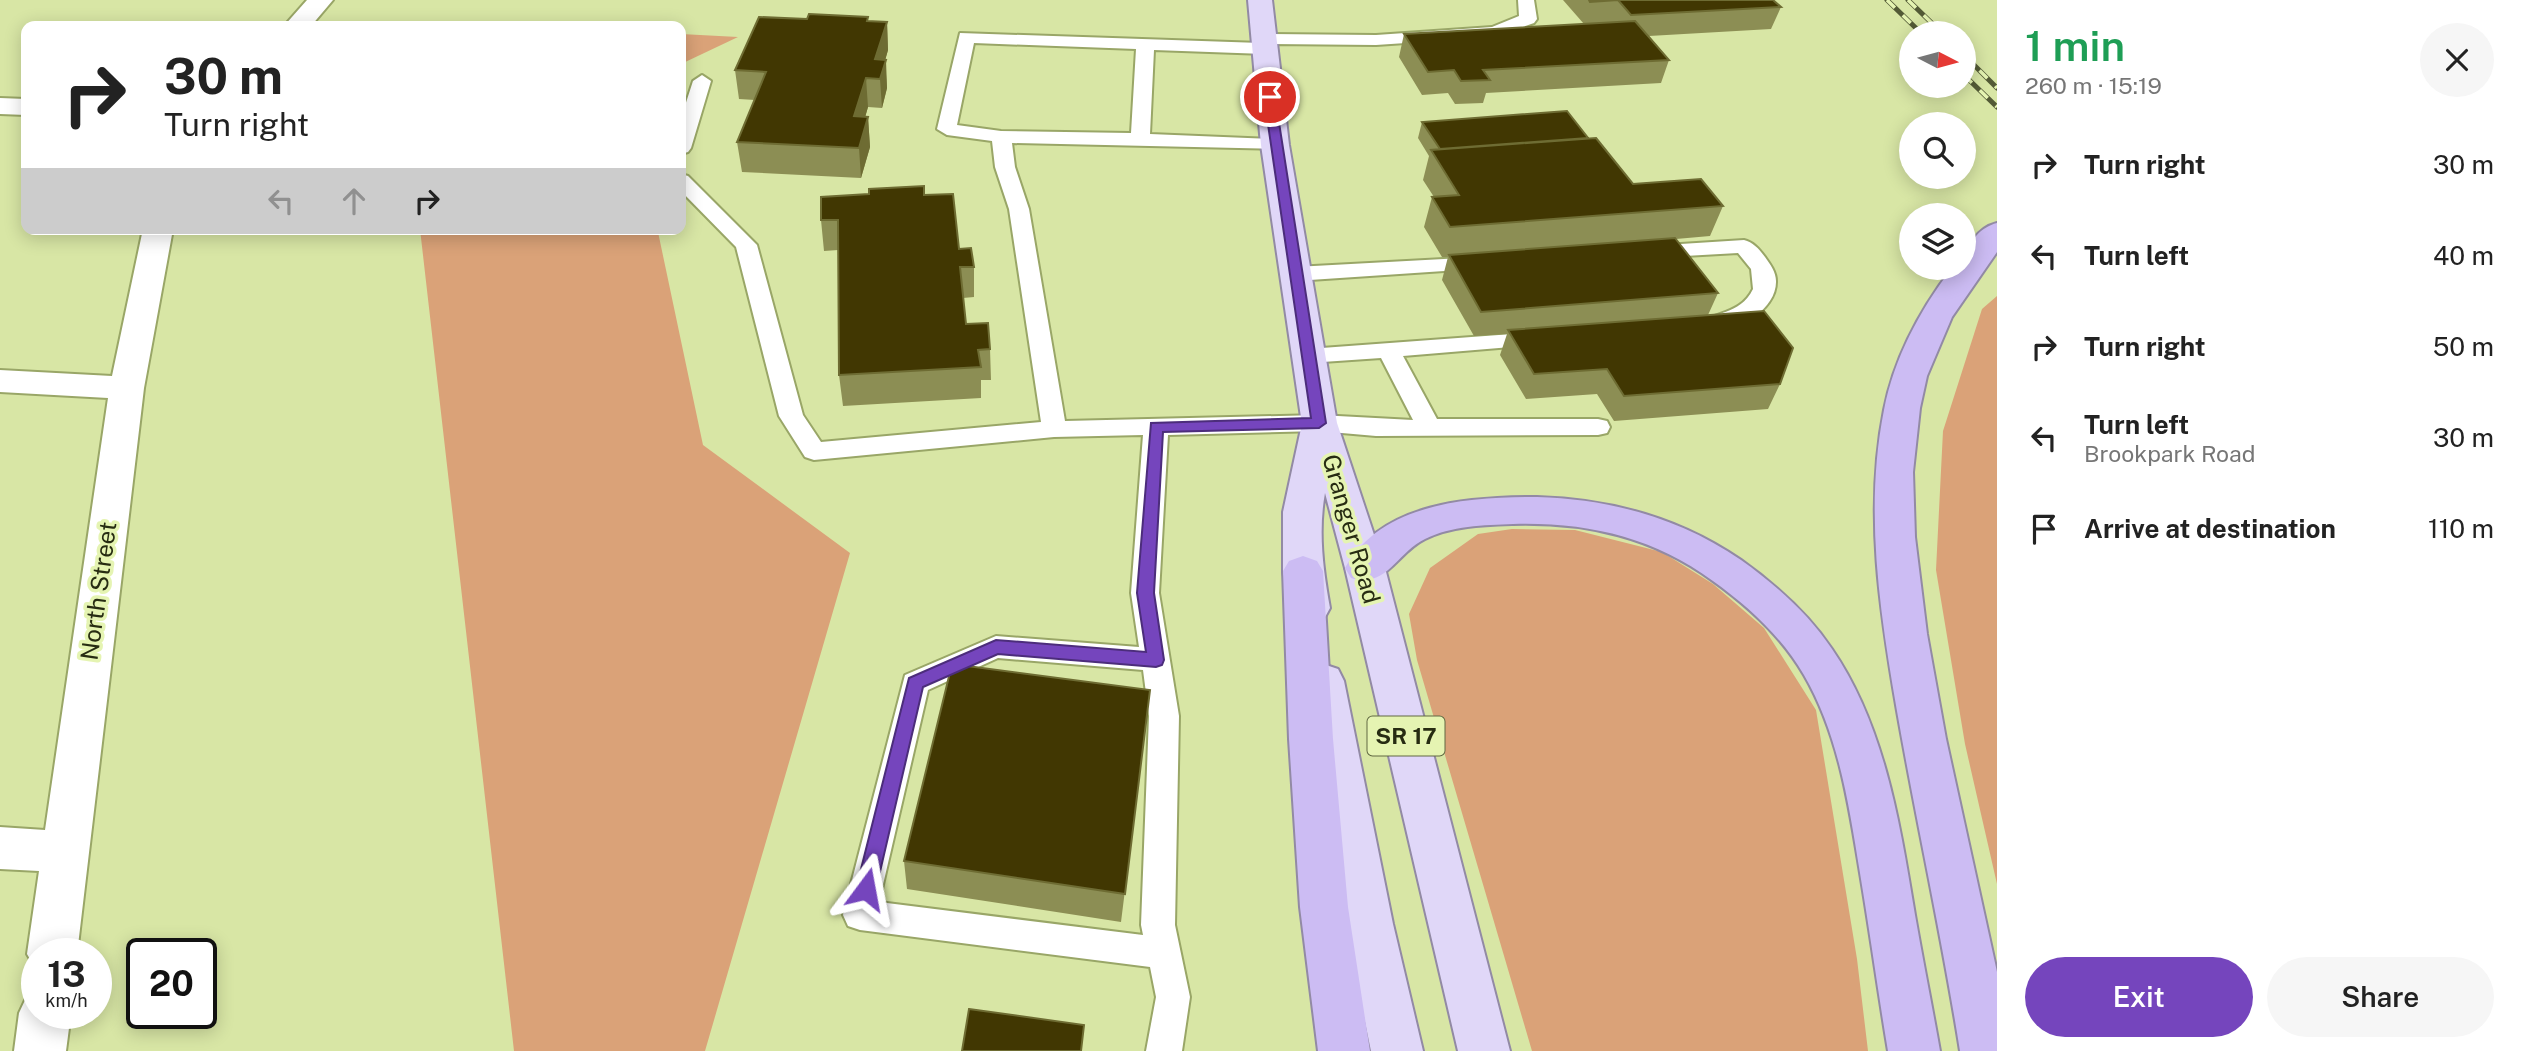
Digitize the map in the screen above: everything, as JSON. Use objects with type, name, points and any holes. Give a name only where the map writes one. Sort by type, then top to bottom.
[{"type":"highway","points":[[1986,1051],[1975,984],[1915,698],[1899,584],[1892,501],[1898,440],[1910,377],[1934,315],[1961,273],[1997,232]]},
{"type":"highway","points":[[1365,568],[1397,537],[1429,523],[1472,513],[1529,510],[1578,512],[1633,522],[1678,541],[1716,561],[1763,599],[1798,633],[1825,674],[1866,776],[1914,1051]]},
{"type":"highway","points":[[1303,571],[1311,739],[1324,908],[1344,1051]]},
{"type":"main road","name":"SR 17","points":[[1260,0],[1275,145],[1319,423]]},
{"type":"main road","name":"Granger Road","points":[[1319,423],[1345,498],[1365,568],[1485,1051]]},
{"type":"main road","name":"Granger Road","points":[[1319,423],[1302,512],[1303,571],[1368,924],[1397,1051]]},
{"type":"street","points":[[303,21],[321,0]]},
{"type":"street","points":[[0,106],[21,107]]},
{"type":"street","name":"North Street","points":[[54,938],[127,388],[157,235]]},
{"type":"street","points":[[0,381],[127,388]]},
{"type":"street","points":[[0,848],[64,852]]},
{"type":"street","points":[[40,1051],[43,1029]]},
{"type":"lane","points":[[1275,145],[1001,137],[947,129],[966,37],[1264,44],[1376,40],[1495,32],[1528,19],[1526,0]]},
{"type":"lane","points":[[1140,139],[1145,43]]},
{"type":"lane","points":[[686,132],[702,81]]},
{"type":"lane","points":[[1001,137],[1004,167],[1019,209],[1054,429]]},
{"type":"lane","points":[[686,185],[746,245],[791,416],[814,451],[1054,429],[1319,423],[1376,428],[1598,427]]},
{"type":"lane","points":[[1622,254],[1744,246],[1763,271],[1764,292],[1750,310],[1725,323],[1698,325]]},
{"type":"lane","points":[[1295,274],[1499,261]]},
{"type":"lane","points":[[1308,356],[1563,337]]},
{"type":"lane","points":[[1389,352],[1429,427]]},
{"type":"lane","points":[[1156,427],[1145,593],[1164,716],[1157,925],[1173,997],[1164,1051]]},
{"type":"lane","points":[[1156,660],[996,647],[915,683],[860,915],[1163,953]]},
{"type":"shaded area","points":[[686,34],[738,37],[686,62]]},
{"type":"shaded area","points":[[421,235],[659,235],[703,445],[850,553],[705,1051],[514,1051]]},
{"type":"shaded area","points":[[1997,296],[1997,884],[1965,744],[1936,570],[1943,431],[1982,309]]},
{"type":"shaded area","points":[[1512,529],[1575,530],[1662,552],[1713,584],[1764,628],[1816,710],[1857,959],[1868,1051],[1532,1051],[1417,660],[1409,614],[1430,568],[1478,534]]},
{"type":"building","points":[[1618,0],[1773,0],[1781,7],[1631,15]]},
{"type":"building","points":[[809,14],[868,17],[867,21],[887,22],[875,59],[886,60],[880,79],[866,78],[854,116],[868,117],[859,148],[737,142],[766,72],[735,70],[759,17],[807,19]]},
{"type":"building","points":[[1635,21],[1669,60],[1483,70],[1490,80],[1461,81],[1454,70],[1428,72],[1404,34]]},
{"type":"building","points":[[1567,111],[1588,138],[1440,149],[1422,122]]},
{"type":"building","points":[[1596,138],[1633,184],[1701,179],[1723,206],[1450,227],[1432,197],[1459,195],[1431,150]]},
{"type":"building","points":[[924,186],[924,195],[953,194],[959,249],[971,248],[974,267],[960,267],[966,324],[988,323],[990,349],[978,350],[981,367],[839,375],[838,220],[821,220],[821,197],[869,194],[869,189]]},
{"type":"building","points":[[1675,238],[1718,293],[1481,312],[1449,255]]},
{"type":"building","points":[[1764,311],[1793,348],[1780,384],[1624,396],[1607,369],[1534,374],[1508,330]]},
{"type":"building","points":[[952,664],[1150,690],[1125,894],[904,861]]},
{"type":"building","points":[[969,1009],[1084,1025],[1081,1051],[962,1051]]},
{"type":"railway","points":[[1887,0],[1909,21]]},
{"type":"railway","points":[[1908,0],[1930,21]]},
{"type":"railway","points":[[1976,67],[1997,88]]},
{"type":"railway","points":[[1976,87],[1997,107]]},
{"type":"route","points":[[866,889],[915,683],[996,647],[1156,660],[1145,593],[1156,427],[1319,423],[1275,145],[1270,97]]}]
